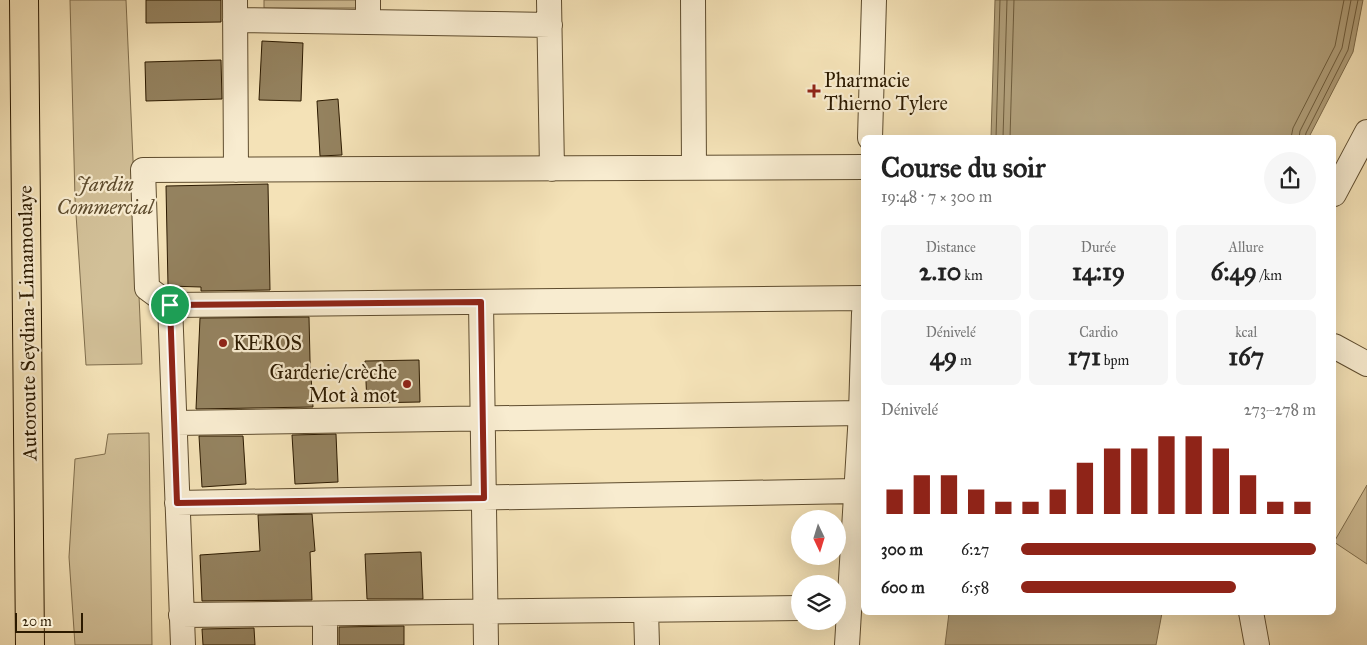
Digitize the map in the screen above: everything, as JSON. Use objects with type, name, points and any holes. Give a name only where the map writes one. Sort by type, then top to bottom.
[{"type":"highway","name":"Autoroute Seydina-Limamoulaye","points":[[24,0],[30,645]]},
{"type":"street","points":[[549,0],[552,169]]},
{"type":"street","points":[[693,0],[694,168]]},
{"type":"street","points":[[870,135],[874,0]]},
{"type":"street","points":[[236,170],[235,10],[368,11],[550,25]]},
{"type":"street","points":[[1336,190],[1367,132]]},
{"type":"street","points":[[861,167],[143,170],[147,288],[170,305],[861,298]]},
{"type":"street","points":[[481,302],[486,645]]},
{"type":"street","points":[[170,305],[182,645]]},
{"type":"street","points":[[1336,347],[1367,364]]},
{"type":"street","points":[[175,423],[861,414],[856,491],[846,580]]},
{"type":"street","points":[[177,503],[856,491]]},
{"type":"street","points":[[182,615],[791,608]]},
{"type":"street","points":[[646,610],[647,645]]},
{"type":"street","points":[[325,614],[325,645]]},
{"type":"street","points":[[1252,615],[1257,645]]},
{"type":"street","points":[[845,630],[847,645]]},
{"type":"green space","name":"Jardin Commercial","points":[[70,0],[126,0],[142,364],[86,365],[75,199]]},
{"type":"green space","points":[[264,0],[360,0],[360,8],[264,8]]},
{"type":"green space","points":[[149,433],[152,645],[75,645],[69,557],[75,459],[105,454],[108,434]]},
{"type":"green space","points":[[1367,485],[1367,564],[1336,543],[1336,539]]},
{"type":"water","points":[[995,0],[1363,0],[1353,52],[1310,135],[991,135]]},
{"type":"water","points":[[949,615],[1162,615],[1156,645],[945,645]]},
{"type":"building","points":[[146,0],[221,0],[221,22],[146,23]]},
{"type":"building","points":[[262,41],[303,43],[301,101],[259,100]]},
{"type":"building","points":[[221,60],[222,99],[146,101],[145,62]]},
{"type":"building","points":[[338,99],[342,155],[320,156],[317,101]]},
{"type":"building","points":[[268,184],[270,290],[201,291],[201,287],[168,286],[166,186]]},
{"type":"building","points":[[309,317],[313,407],[196,409],[200,318]]},
{"type":"building","points":[[419,360],[420,402],[367,403],[365,361]]},
{"type":"building","points":[[336,434],[338,482],[295,484],[292,435]]},
{"type":"building","points":[[199,436],[243,436],[246,484],[202,487]]},
{"type":"building","points":[[312,514],[315,551],[310,552],[312,600],[202,601],[200,555],[260,551],[258,515]]},
{"type":"building","points":[[421,552],[423,599],[367,599],[365,554]]},
{"type":"building","points":[[404,626],[404,645],[339,645],[339,627]]},
{"type":"building","points":[[254,628],[255,645],[203,645],[202,629]]},
{"type":"place","name":"Pharmacie Thierno Tylere","points":[[814,91]]},
{"type":"place","name":"KEROS","points":[[223,343]]},
{"type":"place","name":"Garderie/crèche Mot à mot","points":[[407,384]]},
{"type":"route","points":[[481,302],[484,498],[177,503],[170,305],[481,302]]}]
